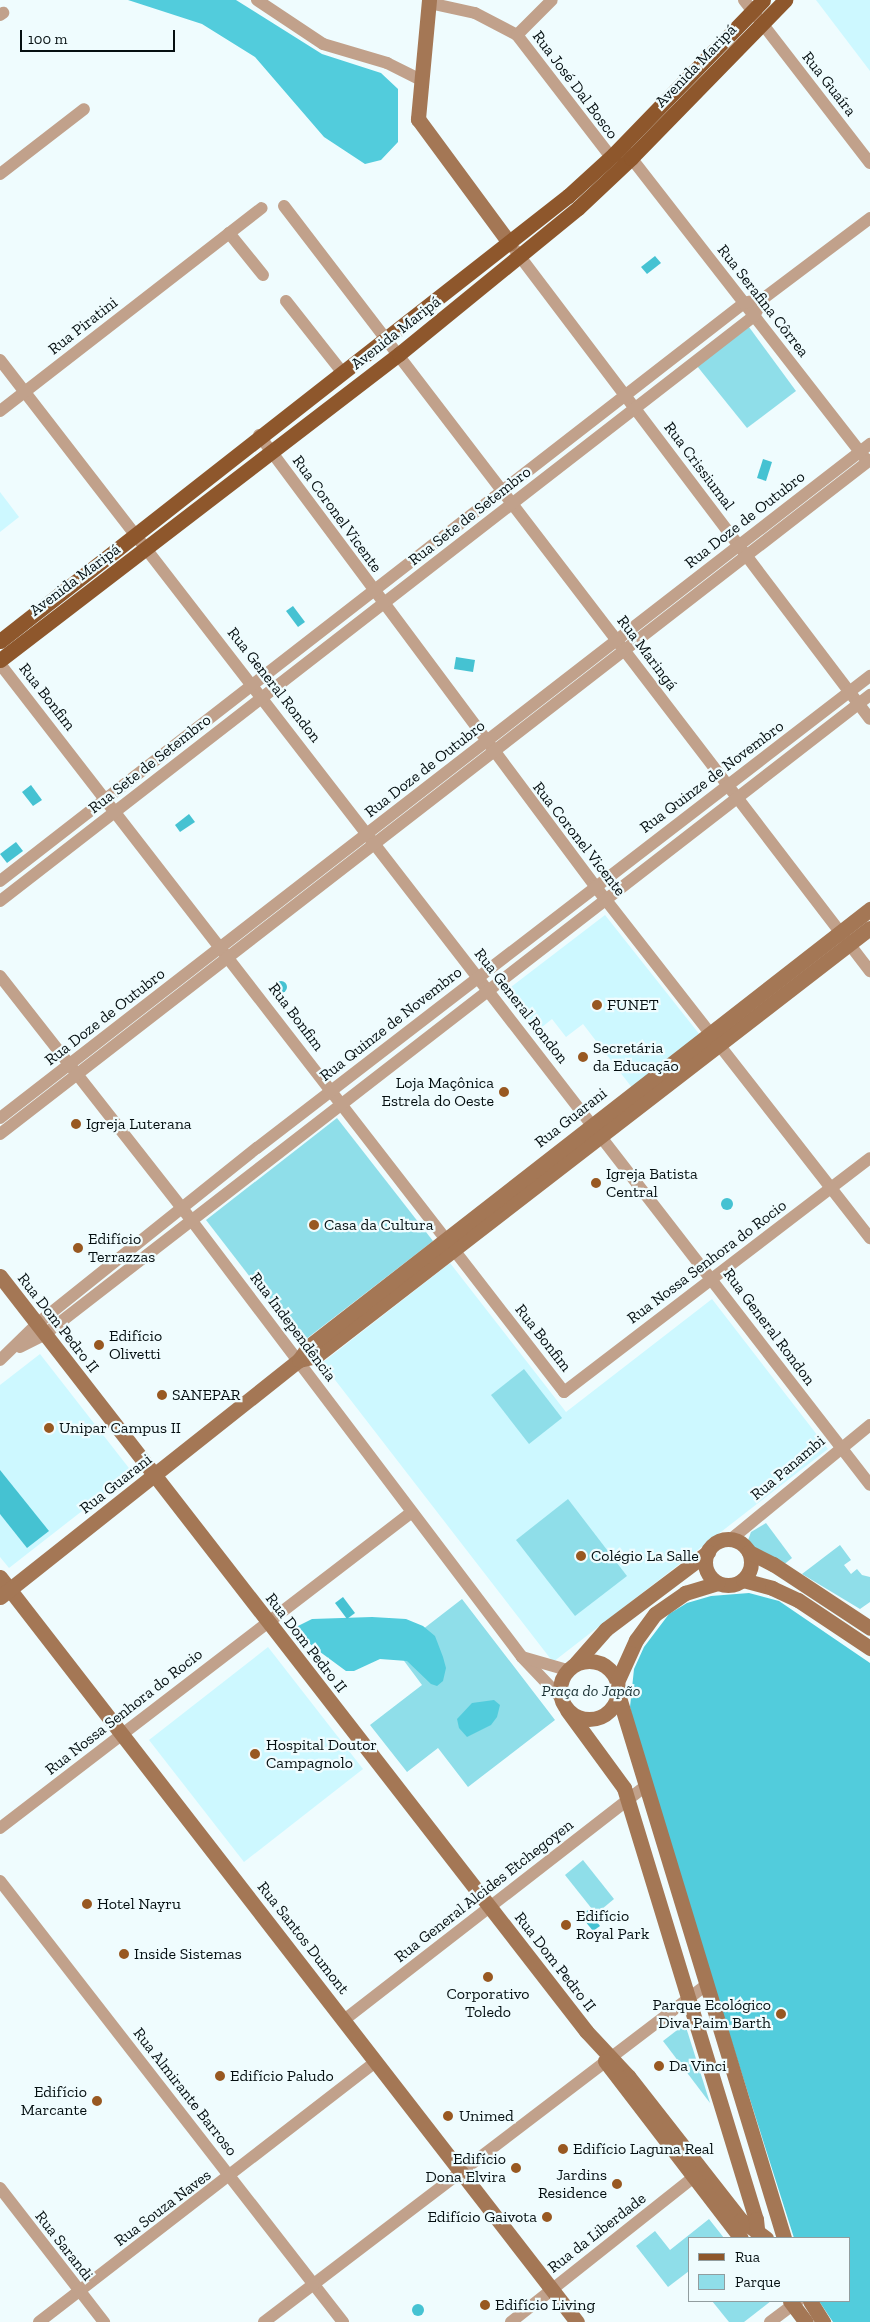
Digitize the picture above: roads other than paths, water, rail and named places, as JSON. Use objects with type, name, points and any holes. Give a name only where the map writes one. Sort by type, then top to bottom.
[{"type":"main road","name":"Avenida Maripá","points":[[631,147],[748,6],[763,0]]},
{"type":"main road","name":"Avenida Maripá","points":[[2,658],[399,354],[519,257],[631,147],[762,24],[784,0]]},
{"type":"main road","name":"Avenida Maripá","points":[[0,641],[259,435],[615,163]]},
{"type":"main road","points":[[519,242],[519,257],[510,258],[510,244],[519,242]]},
{"type":"main road","points":[[387,337],[401,347],[399,354]]},
{"type":"main road","points":[[259,435],[268,440],[271,452]]},
{"type":"street","points":[[257,0],[323,44],[387,63],[423,81]]},
{"type":"street","points":[[517,35],[552,0]]},
{"type":"street","points":[[429,1],[418,119],[510,244]]},
{"type":"street","name":"Rua José Dal Bosco","points":[[429,1],[474,13],[517,35],[615,163]]},
{"type":"street","name":"Rua Guaíra","points":[[748,6],[870,164]]},
{"type":"street","points":[[0,174],[84,109]]},
{"type":"street","name":"Rua Serafina Côrrea","points":[[631,147],[744,303],[868,456]]},
{"type":"street","points":[[284,206],[387,337]]},
{"type":"street","name":"Rua Piratini","points":[[0,411],[262,208]]},
{"type":"street","name":"Rua Sete de Setembro","points":[[0,881],[744,303],[764,298],[870,218]]},
{"type":"street","points":[[229,234],[263,275]]},
{"type":"street","name":"Rua Crissiumal","points":[[519,257],[870,719]]},
{"type":"street","name":"Rua Sete de Setembro","points":[[0,901],[754,316],[764,298]]},
{"type":"street","points":[[286,301],[342,372]]},
{"type":"street","name":"Rua Maringá","points":[[399,354],[870,971]]},
{"type":"street","points":[[0,360],[134,534]]},
{"type":"street","name":"Rua Coronel Vicente","points":[[271,452],[489,747],[606,901],[710,1031],[870,1238]]},
{"type":"street","points":[[0,1134],[73,1070],[742,551],[868,456]]},
{"type":"street","name":"Rua General Rondon","points":[[134,534],[254,684],[478,978],[712,1278],[870,1485]]},
{"type":"street","name":"Rua Bonfim","points":[[2,658],[116,811],[564,1392]]},
{"type":"street","name":"Rua Quinze de Novembro","points":[[41,1329],[182,1208],[331,1090],[870,676]]},
{"type":"street","name":"Rua Quinze de Novembro","points":[[0,1360],[192,1221],[490,992],[870,695]]},
{"type":"street","name":"Rua Guarani","points":[[450,1244],[602,1137],[845,938],[870,909]]},
{"type":"street","name":"Rua Guarani","points":[[5,1594],[299,1360],[316,1356],[592,1124],[710,1031],[845,938],[870,928]]},
{"type":"street","name":"Rua Independência","points":[[0,976],[299,1360],[522,1657],[564,1703]]},
{"type":"street","name":"Rua Doze de Outubro","points":[[0,1118],[73,1070]]},
{"type":"street","name":"Rua Nossa Senhora do Rocio","points":[[564,1392],[870,1158]]},
{"type":"street","name":"Rua Dom Pedro II","points":[[0,1276],[698,2174],[740,2237]]},
{"type":"street","name":"Rua Panambi","points":[[730,1540],[870,1425]]},
{"type":"street","name":"Rua Nossa Senhora do Rocio","points":[[0,1828],[412,1512]]},
{"type":"street","points":[[761,2237],[689,1996],[627,1800],[613,1770],[564,1703],[560,1684],[572,1667],[606,1628],[708,1552],[718,1542],[737,1541],[748,1552],[773,1564],[868,1623]]},
{"type":"street","points":[[708,1552],[705,1566],[718,1583]]},
{"type":"street","points":[[742,1580],[751,1564],[748,1552]]},
{"type":"street","name":"Rua Santos Dumont","points":[[0,1577],[5,1594],[122,1734],[577,2322]]},
{"type":"street","points":[[564,1703],[575,1716],[593,1719],[614,1706],[617,1688],[636,1640],[655,1614],[685,1592],[718,1583],[728,1585],[742,1580],[763,1584],[798,1600],[870,1648]]},
{"type":"street","points":[[849,1633],[868,1623]]},
{"type":"street","points":[[522,1657],[572,1667],[590,1660],[608,1668],[617,1688],[644,1787],[784,2237]]},
{"type":"street","name":"Rua General Alcides Etchegoyen","points":[[344,2020],[644,1787]]},
{"type":"street","name":"Rua Almirante Barroso","points":[[0,1881],[343,2322]]},
{"type":"street","points":[[264,2322],[607,2058],[706,1985]]},
{"type":"street","name":"Rua Souza Naves","points":[[39,2322],[230,2177],[376,2062]]},
{"type":"street","name":"Rua Dom Pedro II","points":[[698,2174],[741,2220],[761,2237]]},
{"type":"street","name":"Rua da Liberdade","points":[[511,2322],[698,2174]]},
{"type":"street","name":"Rua Sarandi","points":[[0,2188],[104,2322]]},
{"type":"street","points":[[770,2322],[794,2302],[806,2322]]},
{"type":"street","points":[[811,2302],[823,2322]]},
{"type":"place","name":"FUNET","points":[[597,1005]]},
{"type":"place","name":"Secretária da Educação","points":[[583,1057]]},
{"type":"place","name":"Loja Maçônica Estrela do Oeste","points":[[504,1092]]},
{"type":"place","name":"Igreja Luterana","points":[[76,1124]]},
{"type":"place","name":"Igreja Batista Central","points":[[596,1183]]},
{"type":"place","name":"Casa da Cultura","points":[[314,1225]]},
{"type":"place","name":"Edifício Terrazzas","points":[[78,1248]]},
{"type":"place","name":"Edifício Olivetti","points":[[99,1345]]},
{"type":"place","name":"SANEPAR","points":[[162,1395]]},
{"type":"place","name":"Unipar Campus II","points":[[49,1428]]},
{"type":"place","name":"Colégio La Salle","points":[[581,1556]]},
{"type":"place","name":"Hospital Doutor Campagnolo","points":[[255,1754]]},
{"type":"place","name":"Hotel Nayru","points":[[87,1904]]},
{"type":"place","name":"Edifício Royal Park","points":[[566,1925]]},
{"type":"place","name":"Inside Sistemas","points":[[124,1954]]},
{"type":"place","name":"Corporativo Toledo","points":[[488,1977]]},
{"type":"place","name":"Parque Ecológico Diva Paim Barth","points":[[781,2014]]},
{"type":"place","name":"Da Vinci","points":[[659,2066]]},
{"type":"place","name":"Edifício Paludo","points":[[220,2076]]},
{"type":"place","name":"Edifício Marcante","points":[[97,2101]]},
{"type":"place","name":"Unimed","points":[[448,2116]]},
{"type":"place","name":"Edifício Laguna Real","points":[[563,2149]]},
{"type":"place","name":"Edifício Dona Elvira","points":[[516,2168]]},
{"type":"place","name":"Jardins Residence","points":[[617,2184]]},
{"type":"place","name":"Edifício Gaivota","points":[[547,2217]]},
{"type":"place","name":"Edifício Living","points":[[485,2305]]},
{"type":"park label","name":"Praça do Japão","points":[[591,1691]]}]
